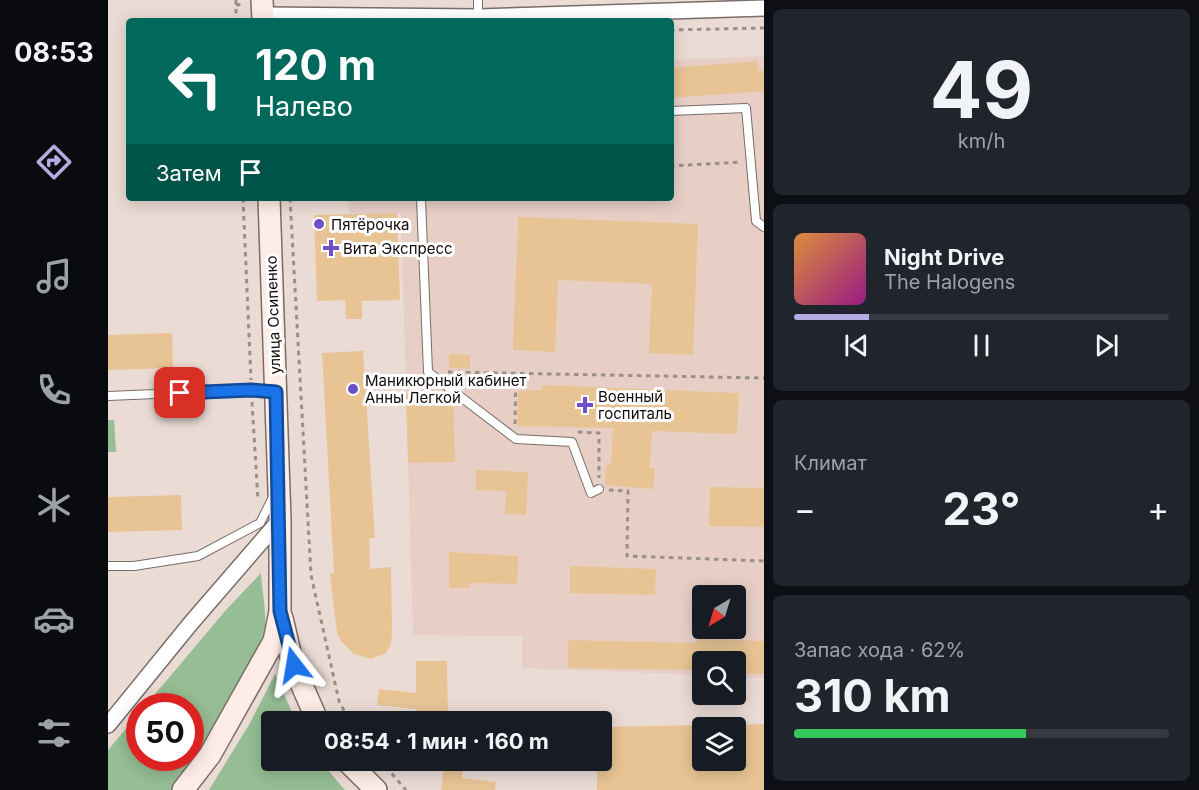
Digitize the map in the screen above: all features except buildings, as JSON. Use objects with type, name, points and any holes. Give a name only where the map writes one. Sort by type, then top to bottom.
[{"type":"main road","name":"улица Осипенко","points":[[269,201],[279,485],[270,521],[280,611],[294,665],[313,711]]},
{"type":"main road","name":"улица Осипенко","points":[[183,790],[210,755],[274,641],[280,611]]},
{"type":"main road","points":[[357,771],[376,790]]},
{"type":"street","points":[[262,12],[478,17],[764,8]]},
{"type":"street","points":[[108,725],[270,521]]},
{"type":"lane","points":[[478,0],[478,17]]},
{"type":"lane","points":[[674,111],[746,108],[756,221],[764,227]]},
{"type":"lane","points":[[421,201],[428,372],[516,439],[572,442],[591,494],[599,489]]},
{"type":"lane","points":[[108,396],[251,390],[276,392]]},
{"type":"lane","points":[[108,566],[168,562],[198,556],[270,521]]},
{"type":"path","points":[[236,0],[236,18]]},
{"type":"path","points":[[674,30],[764,28]]},
{"type":"path","points":[[674,166],[751,161]]},
{"type":"path","points":[[243,201],[251,390],[270,521]]},
{"type":"path","points":[[290,201],[311,575],[339,701],[344,711]]},
{"type":"path","points":[[428,372],[764,378]]},
{"type":"path","points":[[515,430],[516,372]]},
{"type":"path","points":[[568,432],[599,433],[599,489],[628,491],[627,556],[764,561]]},
{"type":"path","points":[[390,771],[406,790]]},
{"type":"shaded area","name":"Военный госпиталь","points":[[764,56],[764,678],[746,677],[746,651],[692,651],[692,675],[522,668],[522,636],[413,635],[401,213],[349,214],[348,201],[674,201],[674,60]]},
{"type":"green space","points":[[108,420],[114,420],[116,452],[108,452]]},
{"type":"green space","points":[[261,573],[265,625],[261,642],[240,686],[204,744],[204,693],[156,693],[226,610]]},
{"type":"green space","points":[[275,674],[292,711],[261,711],[261,771],[329,771],[345,790],[209,790],[250,723]]},
{"type":"green space","points":[[126,729],[126,771],[185,771],[171,790],[108,790],[108,750]]},
{"type":"place","name":"Пятёрочка","points":[[319,224]]},
{"type":"place","name":"Вита Экспресс","points":[[331,248]]},
{"type":"place","name":"Маникюрный кабинет Анны Легкой","points":[[353,389]]},
{"type":"place","name":"Военный госпиталь","points":[[585,405]]},
{"type":"route","points":[[180,393],[251,390],[276,392],[280,611],[294,665]]}]
